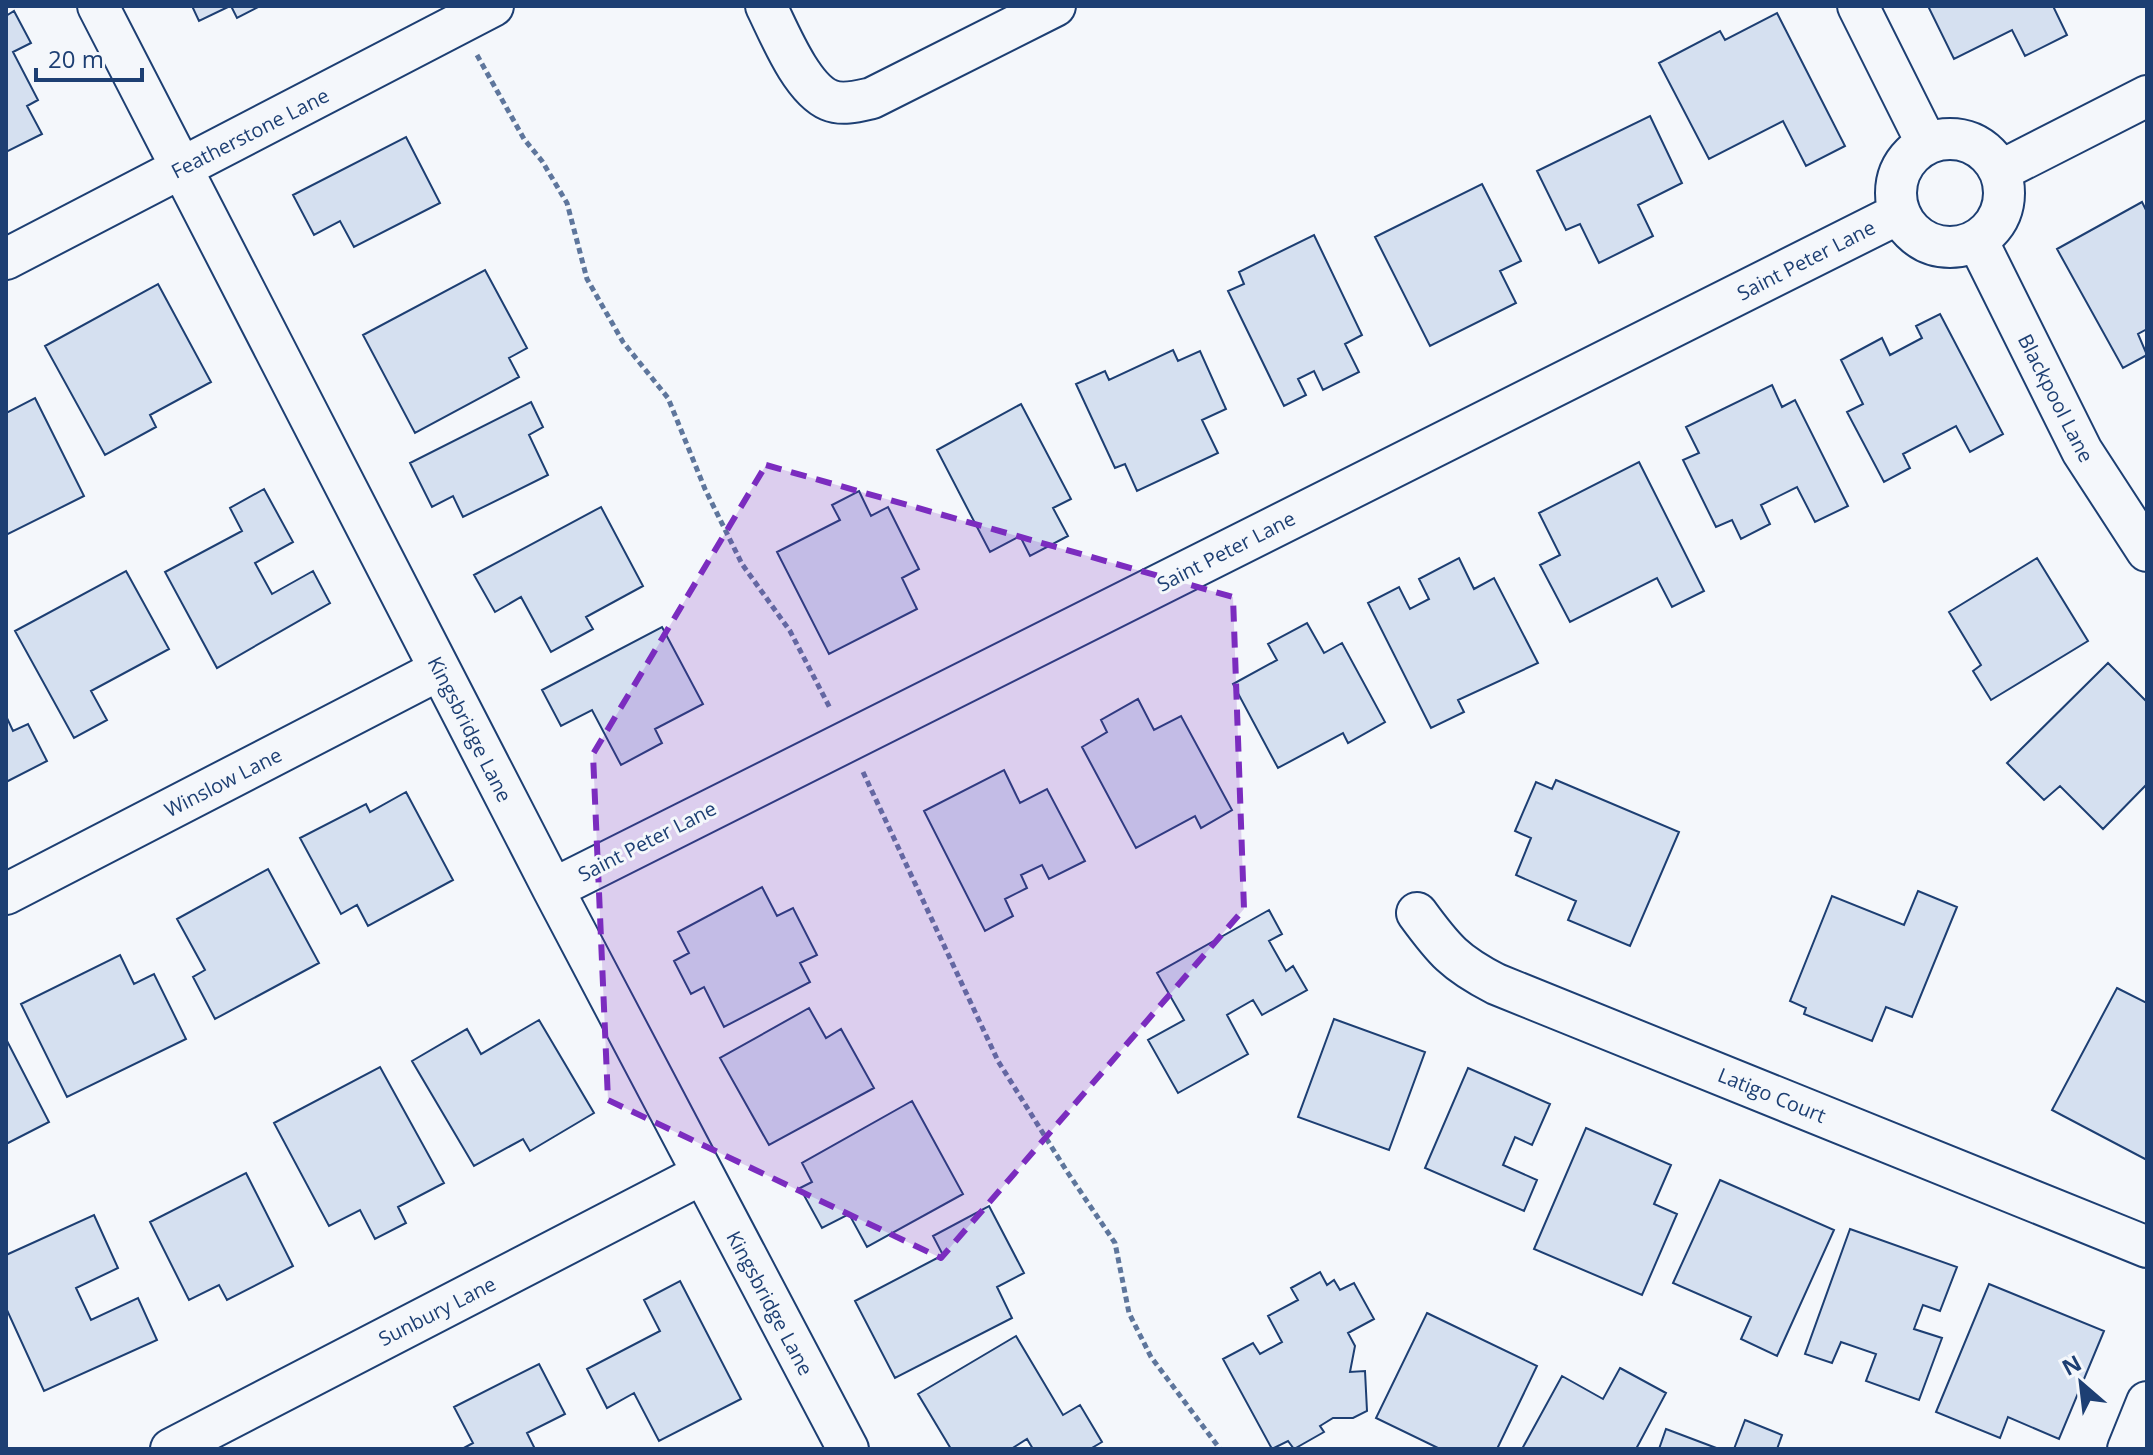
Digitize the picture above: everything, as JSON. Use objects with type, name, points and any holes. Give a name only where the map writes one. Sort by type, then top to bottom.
[{"type":"street","name":"Kingsbridge Lane","points":[[98,6],[439,670],[848,1449]]},
{"type":"street","name":"Featherstone Lane","points":[[6,259],[493,6]]},
{"type":"street","points":[[766,6],[809,83],[828,100],[849,104],[872,98],[1055,6]]},
{"type":"street","points":[[1858,6],[1927,144]]},
{"type":"street","points":[[2000,171],[2147,96]]},
{"type":"street","points":[[1955,139],[1969,142],[1982,148],[2000,171],[2004,202],[1989,230],[1977,240],[1947,247],[1932,244],[1907,226],[1900,213],[1896,187],[1899,173],[1915,151],[1927,144],[1955,139]]},
{"type":"street","name":"Saint Peter Lane","points":[[553,889],[1900,213]]},
{"type":"street","name":"Blackpool Lane","points":[[1977,240],[2082,451],[2147,551]]},
{"type":"street","name":"Winslow Lane","points":[[6,894],[439,670]]},
{"type":"street","name":"Latigo Court","points":[[1417,913],[1445,951],[1464,968],[1496,984],[2147,1247]]},
{"type":"street","name":"Sunbury Lane","points":[[171,1449],[702,1174]]},
{"type":"street","points":[[2128,1449],[2147,1402]]},
{"type":"highlighted area","points":[[766,465],[1233,597],[1244,909],[941,1258],[608,1100],[593,754]]},
{"type":"building","points":[[192,6],[230,6],[199,21]]},
{"type":"building","points":[[231,6],[260,6],[237,18]]},
{"type":"building","points":[[1928,6],[2053,6],[2067,35],[2025,56],[2012,30],[1954,59]]},
{"type":"building","points":[[14,11],[31,43],[13,52],[38,100],[27,106],[42,134],[6,152],[6,16]]},
{"type":"building","points":[[1777,13],[1845,146],[1806,166],[1783,121],[1709,159],[1659,63],[1720,31],[1725,40]]},
{"type":"building","points":[[1650,116],[1682,183],[1638,205],[1653,236],[1599,263],[1580,224],[1566,230],[1537,171]]},
{"type":"building","points":[[406,137],[440,203],[354,247],[340,221],[314,235],[293,195]]},
{"type":"building","points":[[1482,184],[1521,261],[1500,271],[1516,303],[1430,346],[1375,237]]},
{"type":"building","points":[[2142,202],[2147,212],[2147,329],[2138,334],[2147,355],[2123,368],[2057,249]]},
{"type":"building","points":[[1314,235],[1362,335],[1345,344],[1359,372],[1323,390],[1314,371],[1298,379],[1306,395],[1284,406],[1228,291],[1244,284],[1239,272]]},
{"type":"building","points":[[485,270],[527,348],[509,358],[519,377],[415,433],[363,335]]},
{"type":"building","points":[[158,284],[211,382],[150,415],[156,427],[105,455],[45,346]]},
{"type":"building","points":[[1940,314],[2003,434],[1970,452],[1956,426],[1903,454],[1910,468],[1884,482],[1847,412],[1863,404],[1841,360],[1882,338],[1890,355],[1922,338],[1916,326]]},
{"type":"building","points":[[1173,350],[1178,361],[1200,351],[1226,409],[1202,420],[1218,453],[1137,491],[1125,464],[1115,468],[1076,384],[1105,371],[1109,380]]},
{"type":"building","points":[[1772,385],[1782,407],[1795,400],[1848,506],[1815,522],[1797,487],[1761,505],[1770,524],[1741,539],[1732,520],[1716,527],[1683,460],[1699,453],[1686,427]]},
{"type":"building","points":[[35,398],[84,496],[6,535],[6,413]]},
{"type":"building","points":[[531,402],[543,427],[529,435],[548,475],[463,517],[453,496],[432,507],[410,463]]},
{"type":"building","points":[[1021,404],[1071,499],[1053,508],[1068,536],[1030,556],[1020,536],[990,552],[937,450]]},
{"type":"building","points":[[1639,462],[1704,591],[1672,607],[1657,578],[1570,622],[1540,565],[1560,555],[1539,513]]},
{"type":"building","points":[[264,489],[293,542],[255,563],[272,594],[313,571],[330,603],[217,668],[165,572],[242,531],[230,508]]},
{"type":"building","points":[[859,491],[871,516],[888,507],[919,569],[902,578],[917,609],[829,654],[777,552],[840,520],[832,505]]},
{"type":"building","points":[[601,507],[643,586],[586,617],[593,629],[551,652],[521,597],[495,612],[474,575]]},
{"type":"building","points":[[1459,558],[1474,589],[1494,578],[1538,663],[1458,700],[1464,712],[1431,728],[1368,603],[1399,587],[1410,609],[1429,599],[1419,579]]},
{"type":"building","points":[[2037,558],[2088,641],[1991,700],[1973,671],[1981,665],[1949,612]]},
{"type":"building","points":[[126,571],[169,649],[91,691],[107,720],[74,738],[15,631]]},
{"type":"building","points":[[1307,623],[1324,653],[1342,643],[1385,722],[1348,743],[1343,733],[1278,768],[1233,684],[1277,660],[1268,644]]},
{"type":"building","points":[[662,627],[703,704],[655,729],[662,743],[621,765],[592,710],[561,726],[542,690]]},
{"type":"building","points":[[2108,663],[2147,702],[2147,784],[2103,829],[2060,786],[2044,800],[2007,763]]},
{"type":"building","points":[[1138,699],[1154,730],[1181,716],[1232,810],[1201,828],[1195,816],[1136,848],[1082,747],[1107,732],[1101,720]]},
{"type":"building","points":[[6,716],[13,731],[28,724],[47,761],[6,782]]},
{"type":"building","points":[[1004,770],[1020,803],[1047,789],[1085,861],[1049,879],[1042,865],[1021,875],[1027,888],[1005,899],[1013,916],[985,931],[924,811]]},
{"type":"building","points":[[1556,780],[1679,832],[1630,946],[1568,920],[1576,901],[1516,875],[1531,838],[1515,831],[1536,782],[1552,789]]},
{"type":"building","points":[[406,792],[453,880],[368,926],[357,905],[341,914],[300,838],[366,804],[370,812]]},
{"type":"building","points":[[268,869],[319,963],[215,1019],[193,977],[205,970],[177,919]]},
{"type":"building","points":[[762,887],[777,916],[793,908],[817,955],[800,963],[810,982],[724,1027],[704,987],[691,994],[674,961],[689,953],[678,932]]},
{"type":"building","points":[[1918,891],[1957,907],[1912,1017],[1886,1007],[1872,1041],[1804,1014],[1806,1008],[1790,1001],[1832,896],[1904,925]]},
{"type":"building","points":[[1269,910],[1282,934],[1269,941],[1286,971],[1293,966],[1307,990],[1262,1015],[1253,1000],[1227,1015],[1248,1054],[1178,1093],[1148,1040],[1184,1020],[1157,973]]},
{"type":"building","points":[[120,955],[134,984],[154,974],[186,1039],[67,1097],[21,1004]]},
{"type":"building","points":[[2117,988],[2147,1003],[2147,1160],[2052,1110]]},
{"type":"building","points":[[809,1008],[826,1038],[841,1029],[874,1088],[769,1145],[720,1058]]},
{"type":"building","points":[[1334,1019],[1425,1052],[1389,1150],[1298,1117]]},
{"type":"building","points":[[539,1020],[594,1113],[530,1151],[523,1139],[474,1166],[412,1061],[467,1029],[481,1054]]},
{"type":"building","points":[[6,1039],[49,1122],[6,1144]]},
{"type":"building","points":[[380,1067],[444,1183],[398,1207],[406,1223],[375,1239],[360,1210],[329,1226],[274,1123]]},
{"type":"building","points":[[1468,1068],[1550,1104],[1532,1145],[1515,1137],[1503,1165],[1537,1180],[1524,1211],[1425,1168]]},
{"type":"building","points":[[912,1101],[963,1194],[867,1247],[849,1214],[822,1228],[800,1188],[812,1182],[802,1163]]},
{"type":"building","points":[[1586,1128],[1671,1165],[1654,1204],[1677,1214],[1642,1295],[1534,1249]]},
{"type":"building","points":[[246,1173],[293,1266],[227,1300],[219,1285],[189,1300],[150,1222]]},
{"type":"building","points":[[1720,1180],[1834,1230],[1777,1356],[1741,1339],[1751,1317],[1673,1283]]},
{"type":"building","points":[[989,1206],[1024,1273],[997,1287],[1012,1318],[895,1378],[855,1301],[943,1255],[933,1236]]},
{"type":"building","points":[[94,1215],[118,1268],[76,1288],[91,1320],[138,1298],[157,1340],[44,1391],[6,1308],[6,1255]]},
{"type":"building","points":[[1850,1229],[1957,1267],[1940,1311],[1923,1305],[1914,1329],[1942,1338],[1919,1400],[1866,1381],[1876,1354],[1841,1342],[1832,1363],[1805,1354]]},
{"type":"building","points":[[1320,1272],[1327,1285],[1334,1280],[1340,1290],[1354,1283],[1374,1319],[1348,1333],[1355,1346],[1350,1372],[1365,1371],[1367,1411],[1353,1418],[1333,1418],[1320,1426],[1324,1432],[1294,1449],[1288,1441],[1272,1449],[1223,1359],[1253,1343],[1260,1354],[1282,1342],[1268,1316],[1298,1300],[1291,1288]]},
{"type":"building","points":[[680,1281],[741,1399],[659,1441],[634,1393],[607,1408],[587,1369],[660,1331],[644,1300]]},
{"type":"building","points":[[1989,1284],[2104,1331],[2059,1439],[2008,1417],[2000,1438],[1936,1412]]},
{"type":"building","points":[[1427,1313],[1537,1366],[1497,1449],[1440,1449],[1376,1418]]},
{"type":"building","points":[[1016,1336],[1063,1415],[1080,1405],[1102,1442],[1090,1449],[1033,1449],[1027,1439],[1011,1449],[951,1449],[918,1394]]},
{"type":"building","points":[[539,1364],[565,1414],[527,1433],[535,1449],[462,1449],[473,1443],[454,1407]]},
{"type":"building","points":[[1620,1368],[1666,1393],[1636,1449],[1522,1449],[1562,1376],[1603,1399]]},
{"type":"building","points":[[1745,1420],[1782,1435],[1777,1449],[1734,1449]]},
{"type":"building","points":[[1666,1429],[1719,1449],[1659,1449]]}]
